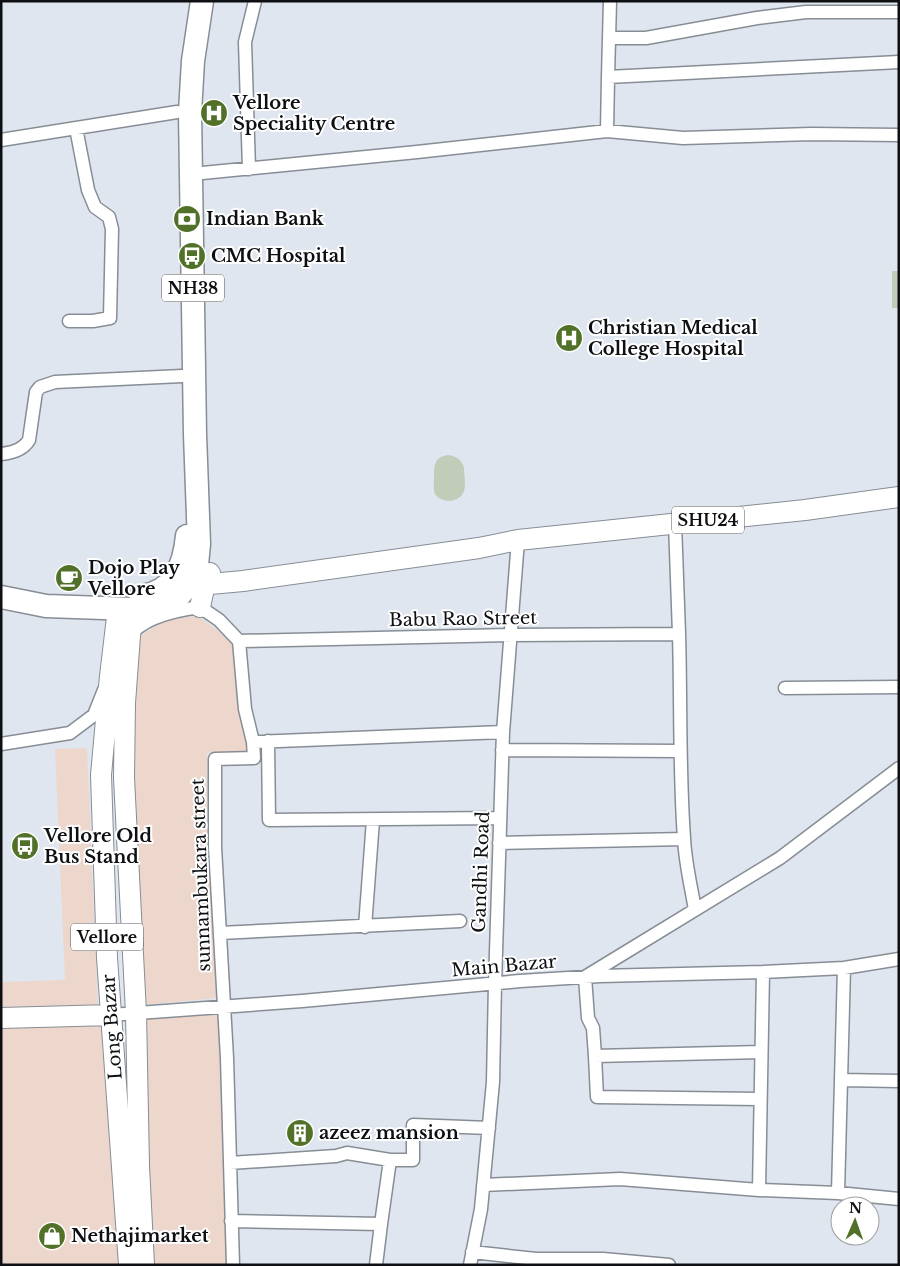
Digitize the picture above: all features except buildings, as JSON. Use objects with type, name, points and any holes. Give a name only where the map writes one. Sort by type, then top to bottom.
[{"type":"highway","name":"NH38","points":[[190,580],[183,563],[188,522],[182,376],[176,112],[184,43],[192,1]]},
{"type":"highway","name":"NH38","points":[[190,580],[200,544],[195,434],[190,112],[192,69],[202,1]]},
{"type":"highway","points":[[1,586],[81,599],[127,598],[147,595],[190,580]]},
{"type":"highway","points":[[1,597],[46,606],[125,609],[168,601],[180,595],[190,580]]},
{"type":"main road","name":"SHU24","points":[[190,580],[445,541],[518,540],[805,510],[899,496]]},
{"type":"main road","points":[[190,580],[200,607]]},
{"type":"main road","points":[[125,609],[130,636],[125,703],[124,778],[136,1013],[138,1166],[144,1265]]},
{"type":"main road","name":"Long Bazar","points":[[125,609],[110,676],[101,775],[107,958],[129,1265]]},
{"type":"main road","points":[[1,1018],[112,1015]]},
{"type":"street","points":[[249,169],[245,42],[255,1]]},
{"type":"street","points":[[607,131],[610,1]]},
{"type":"street","points":[[609,38],[646,38],[757,18],[806,12],[899,12]]},
{"type":"street","points":[[608,77],[899,62]]},
{"type":"street","points":[[1,140],[176,112]]},
{"type":"street","points":[[69,321],[93,321],[110,318],[112,229],[109,217],[96,207],[88,190],[76,128]]},
{"type":"street","points":[[192,174],[607,131],[684,138],[811,134],[899,135]]},
{"type":"street","points":[[1,454],[19,450],[29,440],[36,392],[40,387],[55,382],[182,376]]},
{"type":"street","points":[[675,523],[684,839],[695,910]]},
{"type":"street","name":"Gandhi Road","points":[[471,1258],[481,1209],[494,1082],[502,750],[518,540]]},
{"type":"street","points":[[1,744],[70,733],[94,715],[110,676],[130,636],[147,622],[175,610],[200,607],[219,620],[239,641],[245,709],[253,742],[503,732]]},
{"type":"street","name":"Babu Rao Street","points":[[239,641],[510,635],[679,634]]},
{"type":"street","points":[[785,688],[899,687]]},
{"type":"street","points":[[268,741],[269,820],[500,818]]},
{"type":"street","name":"sunnambukara street","points":[[233,1265],[224,1007],[214,847],[216,760],[254,758],[253,742]]},
{"type":"street","points":[[502,750],[680,751]]},
{"type":"street","points":[[760,1099],[597,1097],[593,1028],[588,1018],[585,977],[780,858],[899,768]]},
{"type":"street","points":[[366,927],[373,820]]},
{"type":"street","points":[[499,843],[684,839]]},
{"type":"street","points":[[220,933],[460,921]]},
{"type":"street","name":"Main Bazar","points":[[112,1015],[585,977],[844,968],[899,959]]},
{"type":"street","points":[[838,1193],[844,968]]},
{"type":"street","points":[[759,1190],[762,972]]},
{"type":"street","points":[[595,1056],[761,1052]]},
{"type":"street","points":[[841,1080],[899,1080]]},
{"type":"street","points":[[230,1163],[336,1156],[346,1153],[390,1160],[412,1160],[413,1125],[489,1128]]},
{"type":"street","points":[[376,1265],[390,1160]]},
{"type":"street","points":[[483,1185],[620,1179],[759,1190],[838,1193],[899,1199]]},
{"type":"street","points":[[231,1221],[381,1224]]},
{"type":"street","points":[[471,1258],[536,1260],[603,1259],[669,1265]]},
{"type":"shaded area","points":[[198,616],[234,643],[247,752],[207,753],[207,825],[217,998],[142,1005],[132,767],[140,636],[166,620]]},
{"type":"shaded area","points":[[87,748],[98,1008],[1,1012],[1,982],[65,980],[55,749]]},
{"type":"shaded area","points":[[220,1012],[229,1265],[148,1265],[143,1017]]},
{"type":"shaded area","points":[[107,1020],[125,1265],[1,1265],[1,1022]]},
{"type":"green space","points":[[892,271],[899,271],[899,308],[892,308]]},
{"type":"green space","points":[[448,455],[460,460],[464,467],[465,479],[465,488],[462,495],[451,501],[438,497],[435,494],[434,488],[434,470],[437,460]]},
{"type":"place","name":"Vellore Speciality Centre","points":[[214,113]]},
{"type":"place","name":"Indian Bank","points":[[187,219]]},
{"type":"place","name":"CMC Hospital","points":[[192,256]]},
{"type":"place","name":"Christian Medical College Hospital","points":[[569,338]]},
{"type":"place","name":"Dojo Play Vellore","points":[[69,578]]},
{"type":"place","name":"Vellore Old Bus Stand","points":[[25,846]]},
{"type":"place","name":"azeez mansion","points":[[300,1133]]},
{"type":"place","name":"Nethajimarket","points":[[52,1236]]}]
